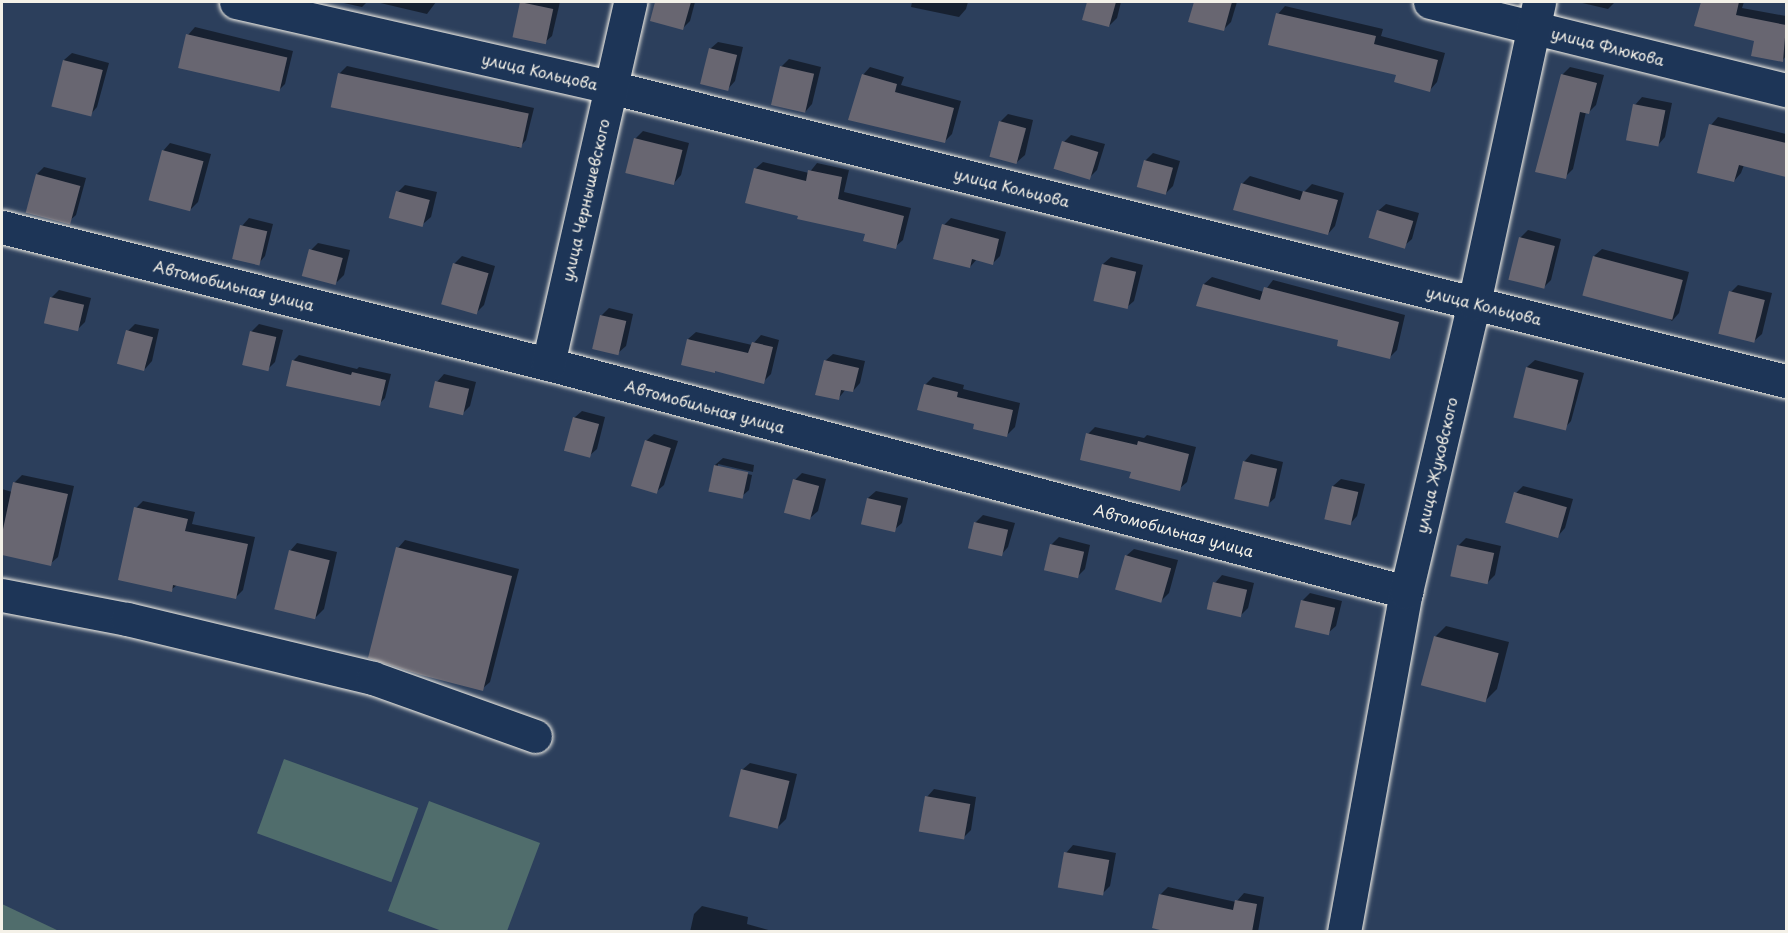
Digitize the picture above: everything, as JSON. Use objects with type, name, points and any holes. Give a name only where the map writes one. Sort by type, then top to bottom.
[{"type":"street","name":"улица Кольцова","points":[[236,2],[610,87],[1786,381]]},
{"type":"street","name":"улица Чернышевского","points":[[548,364],[630,2]]},
{"type":"street","name":"улица Флюкова","points":[[1430,2],[1536,15],[1786,90]]},
{"type":"street","name":"улица Жуковского","points":[[1344,932],[1406,592],[1474,303],[1536,15]]},
{"type":"street","name":"Автомобильная улица","points":[[2,227],[548,364],[1406,592]]},
{"type":"street","points":[[2,595],[127,619],[373,678],[536,736]]},
{"type":"green space","points":[[284,759],[418,808],[391,882],[257,833]]},
{"type":"green space","points":[[429,801],[540,843],[507,931],[442,931],[388,911]]},
{"type":"green space","points":[[2,904],[59,931],[2,931]]},
{"type":"building","points":[[520,2],[553,9],[546,44],[513,37]]},
{"type":"building","points":[[655,2],[691,2],[683,30],[650,21]]},
{"type":"building","points":[[1087,2],[1116,2],[1109,27],[1082,20]]},
{"type":"building","points":[[1194,2],[1232,2],[1224,31],[1188,22]]},
{"type":"building","points":[[1701,2],[1739,2],[1736,15],[1786,25],[1783,62],[1751,56],[1754,41],[1694,26]]},
{"type":"building","points":[[1276,13],[1376,36],[1374,44],[1438,60],[1430,92],[1394,82],[1396,75],[1268,45]]},
{"type":"building","points":[[186,34],[287,57],[279,91],[178,68]]},
{"type":"building","points":[[709,48],[737,55],[728,91],[700,84]]},
{"type":"building","points":[[63,60],[103,70],[91,116],[51,107]]},
{"type":"building","points":[[780,66],[814,74],[805,113],[771,105]]},
{"type":"building","points":[[338,73],[529,114],[521,148],[331,107]]},
{"type":"building","points":[[862,74],[897,84],[895,92],[954,108],[945,143],[848,120]]},
{"type":"building","points":[[1561,74],[1597,83],[1589,114],[1580,112],[1566,179],[1535,172]]},
{"type":"building","points":[[1633,104],[1665,110],[1658,147],[1626,140]]},
{"type":"building","points":[[999,121],[1026,128],[1016,164],[989,157]]},
{"type":"building","points":[[1709,124],[1786,143],[1786,177],[1739,165],[1734,182],[1697,173]]},
{"type":"building","points":[[634,138],[683,150],[674,185],[625,173]]},
{"type":"building","points":[[1062,141],[1098,152],[1090,180],[1054,169]]},
{"type":"building","points":[[162,150],[204,161],[190,211],[149,200]]},
{"type":"building","points":[[1144,160],[1173,168],[1166,195],[1137,187]]},
{"type":"building","points":[[754,168],[806,181],[808,170],[842,177],[838,199],[904,216],[896,249],[863,241],[865,234],[797,219],[798,216],[745,203]]},
{"type":"building","points":[[36,174],[80,186],[70,225],[26,213]]},
{"type":"building","points":[[1241,183],[1300,200],[1303,191],[1338,200],[1328,235],[1233,210]]},
{"type":"building","points":[[396,191],[430,200],[423,227],[389,218]]},
{"type":"building","points":[[1377,210],[1413,221],[1405,249],[1369,238]]},
{"type":"building","points":[[942,224],[999,239],[993,265],[972,259],[970,268],[933,259]]},
{"type":"building","points":[[240,225],[267,231],[259,265],[232,259]]},
{"type":"building","points":[[1519,237],[1555,246],[1544,289],[1508,280]]},
{"type":"building","points":[[309,249],[343,258],[336,285],[302,276]]},
{"type":"building","points":[[1593,256],[1683,280],[1672,320],[1582,296]]},
{"type":"building","points":[[453,263],[489,273],[477,315],[441,304]]},
{"type":"building","points":[[1102,264],[1136,272],[1128,309],[1093,301]]},
{"type":"building","points":[[1203,284],[1260,300],[1264,287],[1399,322],[1390,359],[1337,346],[1338,340],[1196,306]]},
{"type":"building","points":[[1729,291],[1765,300],[1754,343],[1718,334]]},
{"type":"building","points":[[50,297],[84,305],[78,331],[44,323]]},
{"type":"building","points":[[600,315],[626,321],[618,355],[592,349]]},
{"type":"building","points":[[126,330],[153,337],[144,371],[117,364]]},
{"type":"building","points":[[250,331],[276,337],[268,371],[242,365]]},
{"type":"building","points":[[687,339],[748,353],[752,342],[773,347],[764,384],[681,365]]},
{"type":"building","points":[[292,360],[351,375],[352,372],[386,380],[380,406],[286,386]]},
{"type":"building","points":[[824,360],[859,368],[853,392],[841,390],[839,400],[815,395]]},
{"type":"building","points":[[1526,367],[1578,380],[1566,431],[1513,417]]},
{"type":"building","points":[[435,381],[469,389],[463,415],[429,407]]},
{"type":"building","points":[[924,384],[958,392],[957,397],[1013,410],[1007,437],[973,429],[974,424],[917,410]]},
{"type":"building","points":[[573,417],[599,424],[590,458],[564,451]]},
{"type":"building","points":[[1086,433],[1137,445],[1138,441],[1189,454],[1180,491],[1129,478],[1131,472],[1080,460]]},
{"type":"building","points":[[645,440],[671,448],[657,494],[631,486]]},
{"type":"building","points":[[1243,461],[1277,469],[1268,507],[1234,499]]},
{"type":"building","points":[[714,465],[748,472],[743,499],[708,491]]},
{"type":"building","points":[[793,479],[819,486],[810,520],[784,513]]},
{"type":"building","points":[[13,482],[68,494],[51,566],[2,555],[2,534]]},
{"type":"building","points":[[1332,486],[1358,492],[1351,525],[1324,519]]},
{"type":"building","points":[[1514,492],[1567,507],[1558,538],[1505,523]]},
{"type":"building","points":[[867,498],[901,506],[895,532],[861,524]]},
{"type":"building","points":[[134,507],[188,519],[185,531],[248,544],[236,599],[173,585],[172,592],[118,580]]},
{"type":"building","points":[[974,522],[1008,530],[1002,556],[968,548]]},
{"type":"building","points":[[1050,544],[1084,552],[1078,578],[1044,570]]},
{"type":"building","points":[[1457,545],[1494,553],[1488,584],[1450,576]]},
{"type":"building","points":[[396,547],[512,576],[483,691],[368,658]]},
{"type":"building","points":[[289,550],[330,560],[315,619],[274,609]]},
{"type":"building","points":[[1125,555],[1171,568],[1161,603],[1115,590]]},
{"type":"building","points":[[1213,582],[1247,590],[1241,617],[1207,609]]},
{"type":"building","points":[[1301,600],[1335,608],[1329,635],[1295,627]]},
{"type":"building","points":[[1434,636],[1499,653],[1486,703],[1421,685]]},
{"type":"building","points":[[741,769],[790,781],[778,829],[729,817]]},
{"type":"building","points":[[925,796],[970,804],[964,839],[919,831]]},
{"type":"building","points":[[1064,852],[1109,860],[1103,895],[1058,887]]},
{"type":"building","points":[[1159,894],[1233,910],[1235,900],[1257,904],[1252,932],[1168,932],[1152,928]]}]
